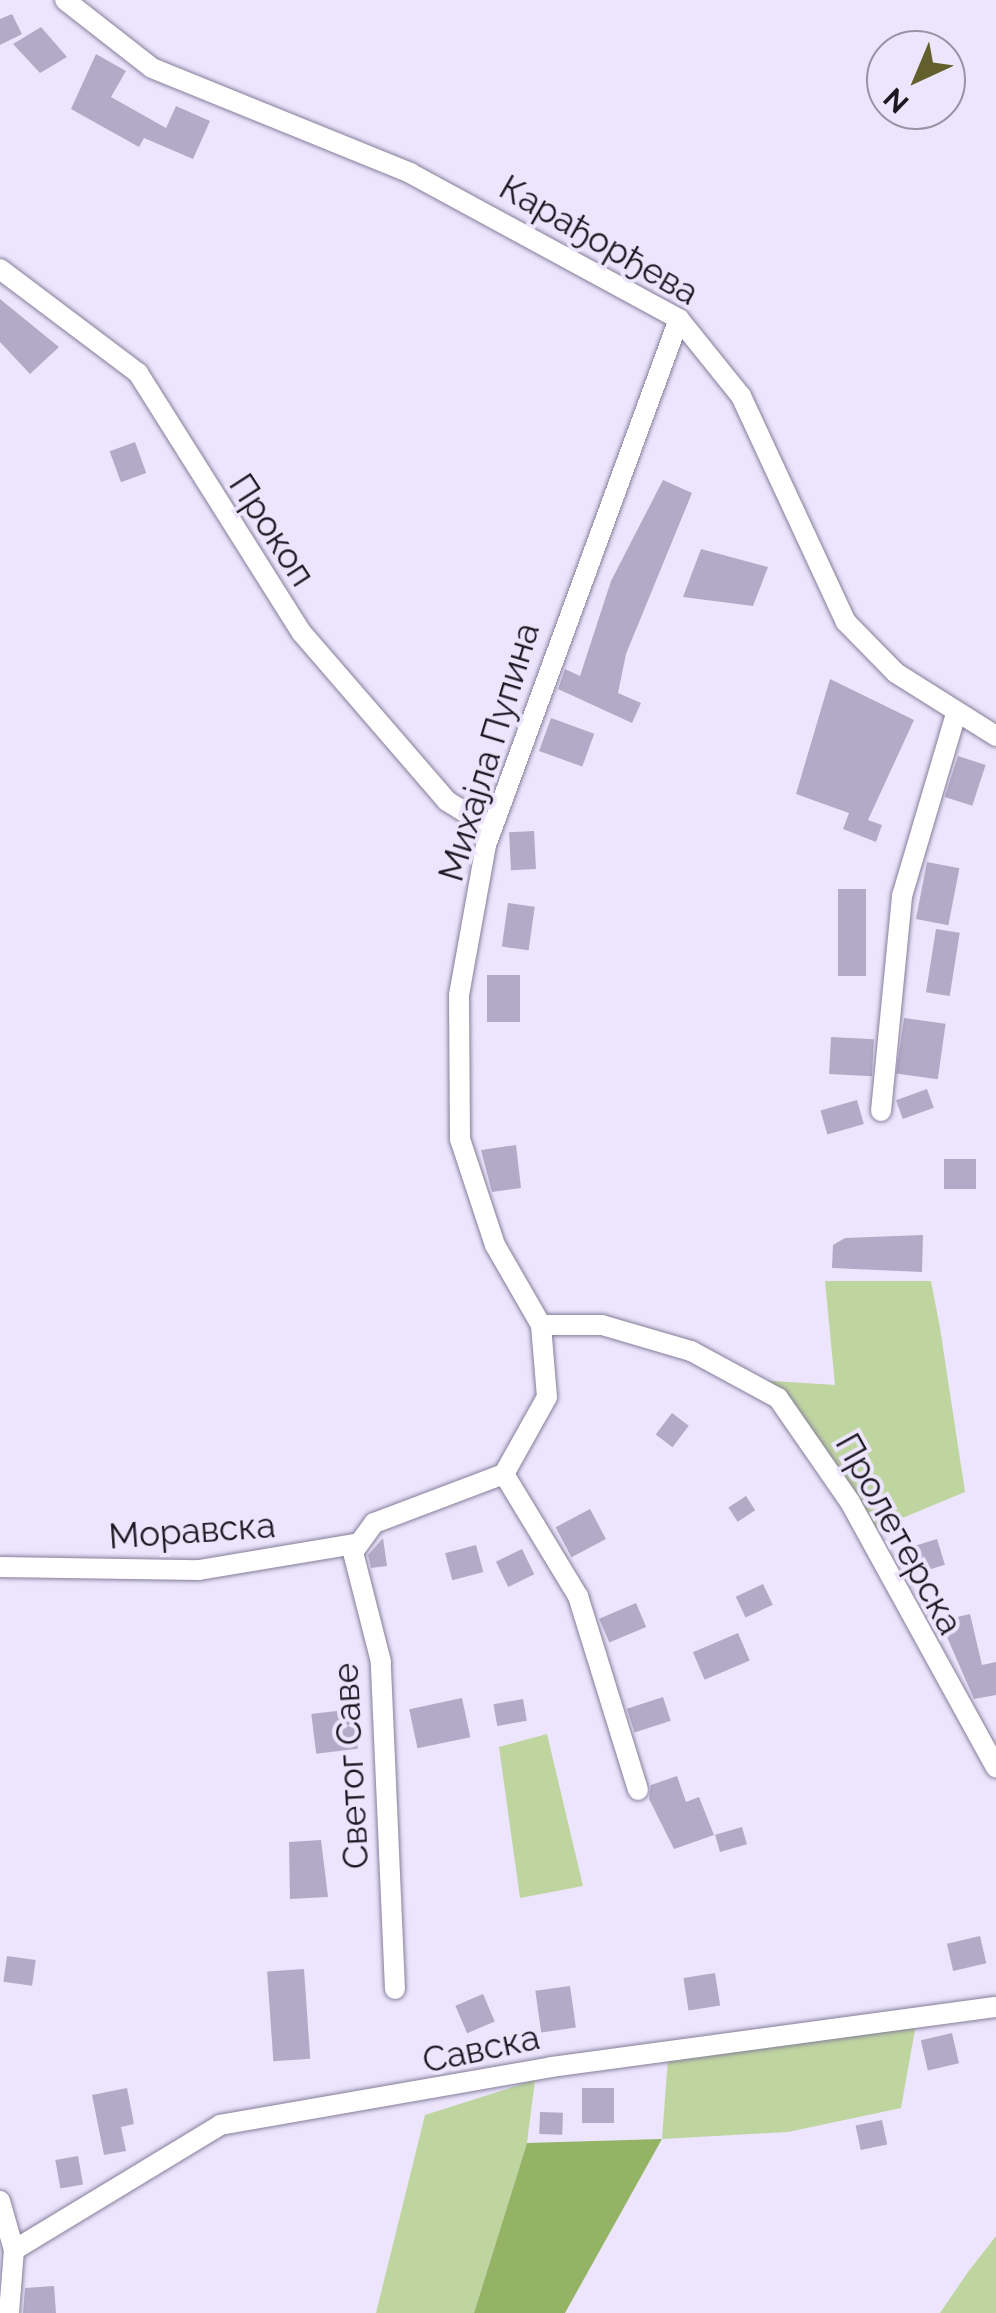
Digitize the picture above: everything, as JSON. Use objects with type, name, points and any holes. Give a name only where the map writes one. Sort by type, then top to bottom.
[{"type":"street","name":"Карађорђева","points":[[65,0],[152,68],[410,172],[679,319],[741,396],[832,602],[876,656],[956,714],[996,736]]},
{"type":"street","name":"Прокоп","points":[[0,269],[138,374],[302,633],[447,801],[492,829]]},
{"type":"street","name":"Михајла Пупина","points":[[541,1325],[495,1245],[456,1108],[459,995],[492,829],[679,319]]},
{"type":"street","points":[[881,1111],[902,896],[956,714]]},
{"type":"street","name":"Пролетерска","points":[[541,1325],[588,1322],[691,1351],[778,1398],[850,1502],[996,1768]]},
{"type":"street","points":[[541,1325],[548,1397],[504,1474],[578,1596],[638,1790]]},
{"type":"street","name":"Моравска","points":[[0,1567],[199,1570],[354,1544],[385,1518],[504,1474]]},
{"type":"street","name":"Светог Саве","points":[[354,1544],[381,1662],[394,1989]]},
{"type":"street","name":"Савска","points":[[14,2250],[183,2144],[249,2118],[996,2007]]},
{"type":"street","points":[[0,2201],[14,2250],[9,2313]]},
{"type":"green space","points":[[825,1281],[931,1281],[940,1328],[965,1492],[866,1533],[758,1380],[835,1385]]},
{"type":"green space","points":[[547,1734],[583,1886],[520,1898],[499,1747]]},
{"type":"green space","points":[[916,2024],[901,2108],[788,2132],[662,2139],[668,2058]]},
{"type":"green space","points":[[535,2080],[527,2143],[474,2313],[376,2313],[425,2115]]},
{"type":"green space","points":[[662,2139],[565,2313],[474,2313],[527,2143]]},
{"type":"green space","points":[[996,2236],[996,2313],[940,2313],[968,2272]]},
{"type":"building","points":[[12,14],[22,34],[0,45],[0,19]]},
{"type":"building","points":[[41,27],[67,57],[40,73],[13,44]]},
{"type":"building","points":[[96,54],[126,71],[111,97],[166,128],[176,106],[210,121],[193,159],[144,138],[139,147],[71,109]]},
{"type":"building","points":[[0,299],[59,347],[30,374],[0,342]]},
{"type":"building","points":[[135,442],[146,473],[121,482],[110,451]]},
{"type":"building","points":[[663,480],[692,493],[626,654],[618,693],[641,703],[632,723],[558,689],[565,669],[580,676],[611,581]]},
{"type":"building","points":[[701,549],[768,567],[753,606],[683,597]]},
{"type":"building","points":[[830,679],[914,720],[868,820],[882,825],[876,842],[843,829],[849,813],[796,794]]},
{"type":"building","points":[[551,718],[594,734],[582,767],[539,751]]},
{"type":"building","points":[[958,756],[986,765],[972,806],[945,797]]},
{"type":"building","points":[[534,831],[536,869],[511,870],[509,832]]},
{"type":"building","points":[[927,862],[959,868],[948,925],[916,919]]},
{"type":"building","points":[[838,889],[866,889],[866,976],[838,976]]},
{"type":"building","points":[[508,903],[535,907],[529,950],[502,947]]},
{"type":"building","points":[[936,929],[960,933],[950,996],[926,992]]},
{"type":"building","points":[[487,975],[520,975],[520,1022],[487,1022]]},
{"type":"building","points":[[904,1018],[946,1024],[938,1079],[896,1073]]},
{"type":"building","points":[[831,1037],[874,1039],[872,1076],[829,1074]]},
{"type":"building","points":[[927,1089],[934,1108],[903,1119],[896,1100]]},
{"type":"building","points":[[857,1100],[864,1124],[827,1135],[820,1110]]},
{"type":"building","points":[[516,1145],[521,1188],[492,1192],[481,1150]]},
{"type":"building","points":[[944,1159],[976,1159],[976,1189],[944,1189]]},
{"type":"building","points":[[923,1235],[922,1272],[832,1268],[833,1245],[845,1238]]},
{"type":"building","points":[[672,1413],[689,1426],[673,1447],[656,1435]]},
{"type":"building","points":[[746,1496],[755,1510],[738,1522],[728,1507]]},
{"type":"building","points":[[590,1509],[606,1539],[572,1557],[556,1527]]},
{"type":"building","points":[[383,1538],[387,1566],[371,1568],[368,1555]]},
{"type":"building","points":[[937,1539],[945,1565],[923,1572],[915,1546]]},
{"type":"building","points":[[476,1545],[483,1572],[452,1580],[445,1553]]},
{"type":"building","points":[[522,1549],[534,1574],[508,1587],[496,1562]]},
{"type":"building","points":[[763,1584],[773,1605],[746,1618],[736,1597]]},
{"type":"building","points":[[636,1603],[646,1627],[609,1643],[599,1619]]},
{"type":"building","points":[[970,1614],[982,1665],[996,1662],[996,1695],[974,1699],[940,1621]]},
{"type":"building","points":[[738,1633],[750,1661],[705,1680],[693,1652]]},
{"type":"building","points":[[663,1697],[671,1721],[635,1733],[627,1709]]},
{"type":"building","points":[[462,1698],[470,1737],[417,1748],[409,1709]]},
{"type":"building","points":[[523,1699],[527,1721],[497,1726],[493,1704]]},
{"type":"building","points":[[353,1709],[358,1749],[316,1754],[311,1714]]},
{"type":"building","points":[[677,1776],[686,1802],[699,1797],[714,1835],[674,1849],[649,1799],[651,1785]]},
{"type":"building","points":[[742,1827],[747,1844],[720,1852],[715,1835]]},
{"type":"building","points":[[321,1840],[328,1897],[290,1899],[289,1842]]},
{"type":"building","points":[[980,1936],[986,1963],[953,1971],[947,1944]]},
{"type":"building","points":[[7,1956],[36,1960],[32,1986],[3,1982]]},
{"type":"building","points":[[304,1969],[310,2059],[273,2061],[267,1972]]},
{"type":"building","points":[[715,1973],[720,2006],[689,2011],[683,1978]]},
{"type":"building","points":[[570,1986],[576,2028],[541,2032],[535,1991]]},
{"type":"building","points":[[483,1994],[495,2022],[467,2033],[455,2006]]},
{"type":"building","points":[[952,2033],[959,2063],[928,2070],[921,2040]]},
{"type":"building","points":[[127,2088],[134,2124],[121,2127],[126,2151],[104,2155],[92,2095]]},
{"type":"building","points":[[582,2088],[614,2088],[614,2123],[582,2123]]},
{"type":"building","points":[[540,2112],[563,2113],[562,2135],[539,2134]]},
{"type":"building","points":[[882,2120],[887,2144],[861,2150],[856,2126]]},
{"type":"building","points":[[78,2156],[83,2185],[60,2189],[55,2160]]},
{"type":"building","points":[[54,2286],[56,2313],[23,2313],[25,2288]]}]
